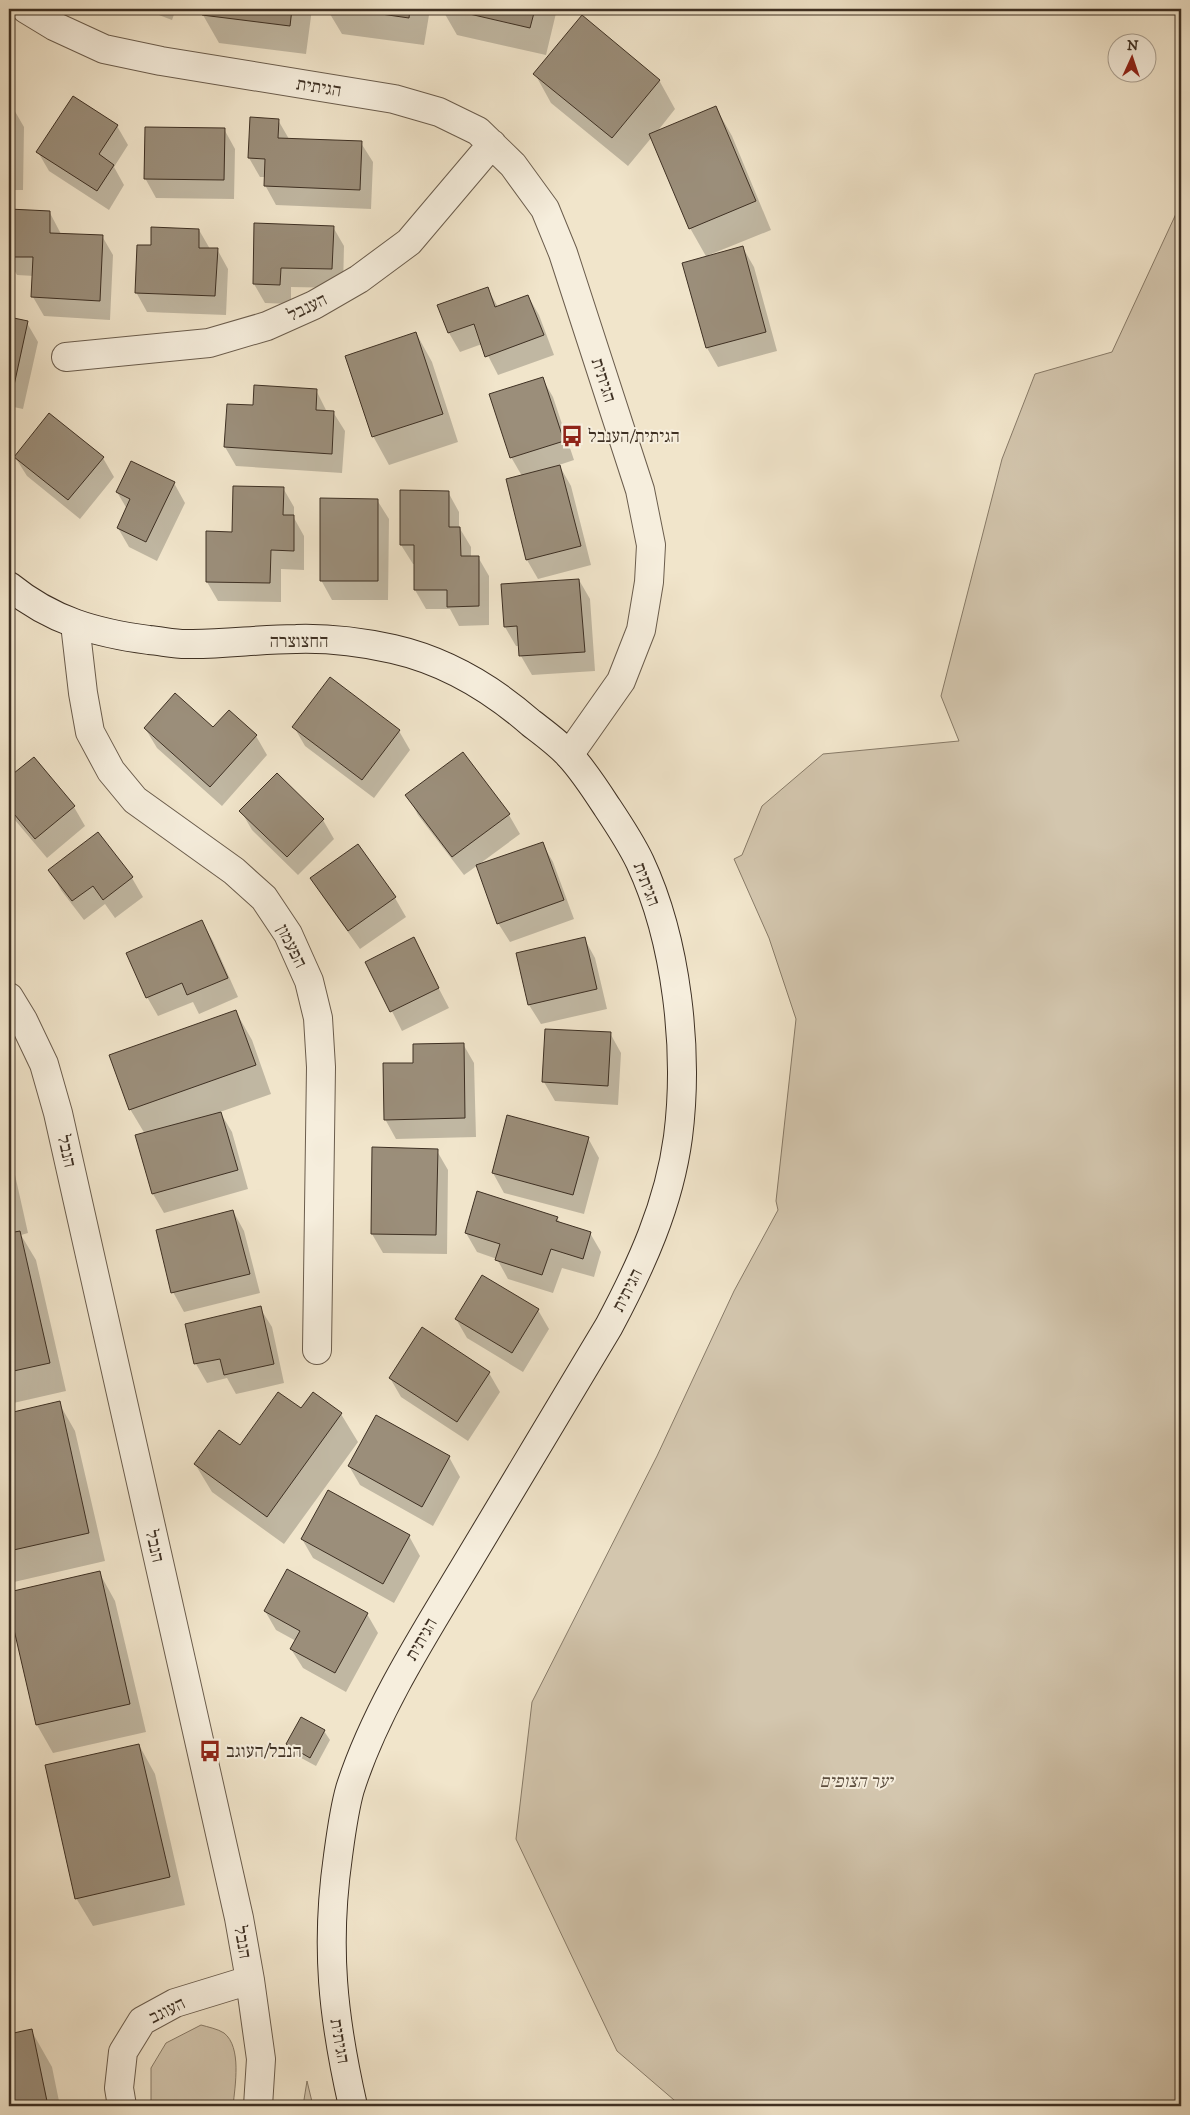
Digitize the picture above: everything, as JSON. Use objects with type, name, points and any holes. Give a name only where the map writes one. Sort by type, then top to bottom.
[{"type":"street","name":"הגיתית","points":[[26,9],[54,26],[104,49],[161,61],[394,99],[439,112],[478,131],[513,165],[545,209],[563,253],[640,490],[651,545],[649,582],[641,630],[621,681],[569,755],[594,787],[620,826],[640,862],[657,908],[675,989],[679,1029],[682,1095],[678,1139],[668,1184],[654,1232],[635,1276],[609,1326],[414,1651],[386,1706],[350,1789],[342,1827],[330,1930],[335,2008],[342,2058],[354,2106]]},
{"type":"street","name":"הענבל","points":[[66,357],[209,343],[267,326],[314,305],[359,279],[409,242],[492,144]]},
{"type":"street","name":"החצוצרה","points":[[9,586],[28,602],[75,624],[109,634],[186,644],[298,639],[349,642],[395,650],[442,663],[505,700],[569,755]]},
{"type":"street","name":"הפעמון","points":[[75,624],[90,732],[111,771],[135,800],[234,871],[264,898],[288,934],[308,981],[318,1018],[321,1067],[317,1350]]},
{"type":"street","name":"הנבל","points":[[9,997],[23,1020],[44,1064],[58,1113],[239,1918],[250,1980],[260,2059],[258,2106]]},
{"type":"street","name":"העוגב","points":[[122,2106],[119,2088],[123,2052],[142,2022],[175,2003],[250,1980]]},
{"type":"green space","name":"יער הצופים","points":[[1181,203],[1181,2106],[681,2106],[617,2051],[516,1839],[532,1702],[657,1456],[734,1291],[778,1210],[776,1201],[796,1019],[769,938],[734,859],[742,855],[762,806],[823,754],[959,741],[941,696],[1002,459],[1035,374],[1112,352]]},
{"type":"green space","points":[[201,2025],[216,2029],[230,2039],[236,2067],[233,2106],[151,2106],[151,2068],[166,2043]]},
{"type":"green space","points":[[307,2081],[313,2106],[303,2106]]},
{"type":"building","points":[[202,9],[292,9],[290,26],[202,15]]},
{"type":"building","points":[[346,9],[410,9],[409,18]]},
{"type":"building","points":[[448,9],[535,9],[530,28]]},
{"type":"building","points":[[582,15],[660,80],[612,138],[533,74]]},
{"type":"building","points":[[73,96],[118,125],[99,154],[114,165],[97,191],[36,152]]},
{"type":"building","points":[[716,106],[756,201],[689,229],[649,134]]},
{"type":"building","points":[[9,107],[14,107],[13,171],[9,171]]},
{"type":"building","points":[[250,117],[279,119],[278,138],[362,141],[360,190],[264,186],[265,159],[248,158]]},
{"type":"building","points":[[145,127],[225,128],[224,180],[144,179]]},
{"type":"building","points":[[9,209],[50,211],[50,233],[103,235],[100,301],[31,297],[33,257],[9,257]]},
{"type":"building","points":[[254,223],[334,226],[332,269],[281,268],[280,285],[253,284]]},
{"type":"building","points":[[151,227],[199,229],[199,248],[218,248],[215,296],[135,293],[137,245],[151,245]]},
{"type":"building","points":[[743,246],[766,332],[706,348],[682,263]]},
{"type":"building","points":[[488,287],[495,307],[528,295],[544,335],[485,357],[474,324],[448,333],[437,305]]},
{"type":"building","points":[[9,317],[28,321],[13,390],[9,389]]},
{"type":"building","points":[[416,332],[443,414],[372,437],[345,356]]},
{"type":"building","points":[[543,377],[564,441],[510,458],[489,394]]},
{"type":"building","points":[[254,385],[317,389],[316,410],[334,411],[332,454],[224,447],[227,404],[253,405]]},
{"type":"building","points":[[49,413],[104,457],[68,500],[14,457]]},
{"type":"building","points":[[131,461],[175,482],[146,542],[117,528],[130,499],[116,492]]},
{"type":"building","points":[[560,465],[581,546],[526,560],[506,479]]},
{"type":"building","points":[[233,486],[284,487],[283,515],[294,515],[294,551],[271,550],[270,583],[206,582],[206,531],[232,532]]},
{"type":"building","points":[[400,490],[449,491],[449,527],[460,527],[461,556],[479,556],[479,606],[447,607],[447,590],[414,590],[414,545],[400,545]]},
{"type":"building","points":[[320,498],[378,499],[378,581],[320,581]]},
{"type":"building","points":[[579,579],[585,652],[519,656],[517,626],[504,627],[501,584]]},
{"type":"building","points":[[330,677],[400,730],[362,780],[292,727]]},
{"type":"building","points":[[175,693],[213,727],[229,710],[257,735],[210,787],[144,728]]},
{"type":"building","points":[[463,752],[510,814],[452,857],[405,795]]},
{"type":"building","points":[[34,757],[75,806],[35,839],[9,808],[9,777]]},
{"type":"building","points":[[277,773],[324,819],[287,857],[239,811]]},
{"type":"building","points":[[98,832],[133,877],[103,900],[93,886],[72,901],[48,870]]},
{"type":"building","points":[[543,842],[564,900],[497,924],[476,865]]},
{"type":"building","points":[[358,844],[396,897],[348,931],[310,878]]},
{"type":"building","points":[[202,920],[228,978],[187,995],[182,983],[146,998],[126,953]]},
{"type":"building","points":[[414,937],[439,988],[390,1012],[365,962]]},
{"type":"building","points":[[585,937],[597,989],[528,1005],[516,953]]},
{"type":"building","points":[[236,1010],[256,1065],[129,1110],[109,1055]]},
{"type":"building","points":[[545,1029],[611,1032],[608,1086],[542,1082]]},
{"type":"building","points":[[464,1043],[465,1118],[384,1120],[383,1063],[413,1063],[413,1044]]},
{"type":"building","points":[[221,1112],[238,1170],[152,1194],[135,1135]]},
{"type":"building","points":[[507,1115],[589,1137],[573,1195],[492,1173]]},
{"type":"building","points":[[372,1147],[438,1149],[436,1235],[371,1234]]},
{"type":"building","points":[[9,1187],[13,1205],[9,1205]]},
{"type":"building","points":[[477,1191],[558,1217],[556,1221],[591,1232],[583,1259],[551,1249],[542,1275],[495,1260],[500,1244],[465,1233]]},
{"type":"building","points":[[233,1210],[250,1274],[171,1293],[156,1230]]},
{"type":"building","points":[[20,1231],[50,1363],[9,1372],[9,1233]]},
{"type":"building","points":[[482,1275],[539,1309],[512,1353],[455,1319]]},
{"type":"building","points":[[261,1306],[274,1364],[224,1375],[220,1359],[194,1364],[185,1324]]},
{"type":"building","points":[[422,1327],[490,1372],[457,1422],[389,1378]]},
{"type":"building","points":[[278,1392],[301,1408],[313,1392],[342,1413],[267,1517],[194,1464],[219,1430],[240,1445]]},
{"type":"building","points":[[60,1401],[89,1533],[9,1551],[9,1413]]},
{"type":"building","points":[[376,1415],[450,1456],[422,1507],[348,1466]]},
{"type":"building","points":[[328,1490],[410,1535],[383,1584],[301,1539]]},
{"type":"building","points":[[287,1569],[368,1613],[335,1673],[290,1649],[300,1631],[264,1611]]},
{"type":"building","points":[[100,1571],[130,1704],[36,1725],[9,1608],[9,1592]]},
{"type":"building","points":[[301,1717],[325,1730],[310,1758],[286,1744]]},
{"type":"building","points":[[139,1744],[170,1877],[75,1899],[45,1765]]},
{"type":"building","points":[[32,2029],[48,2106],[9,2106],[9,2034]]},
{"type":"place","name":"הגיתית/הענבל","points":[[572,436]]},
{"type":"place","name":"הנבל/העוגב","points":[[210,1751]]}]
